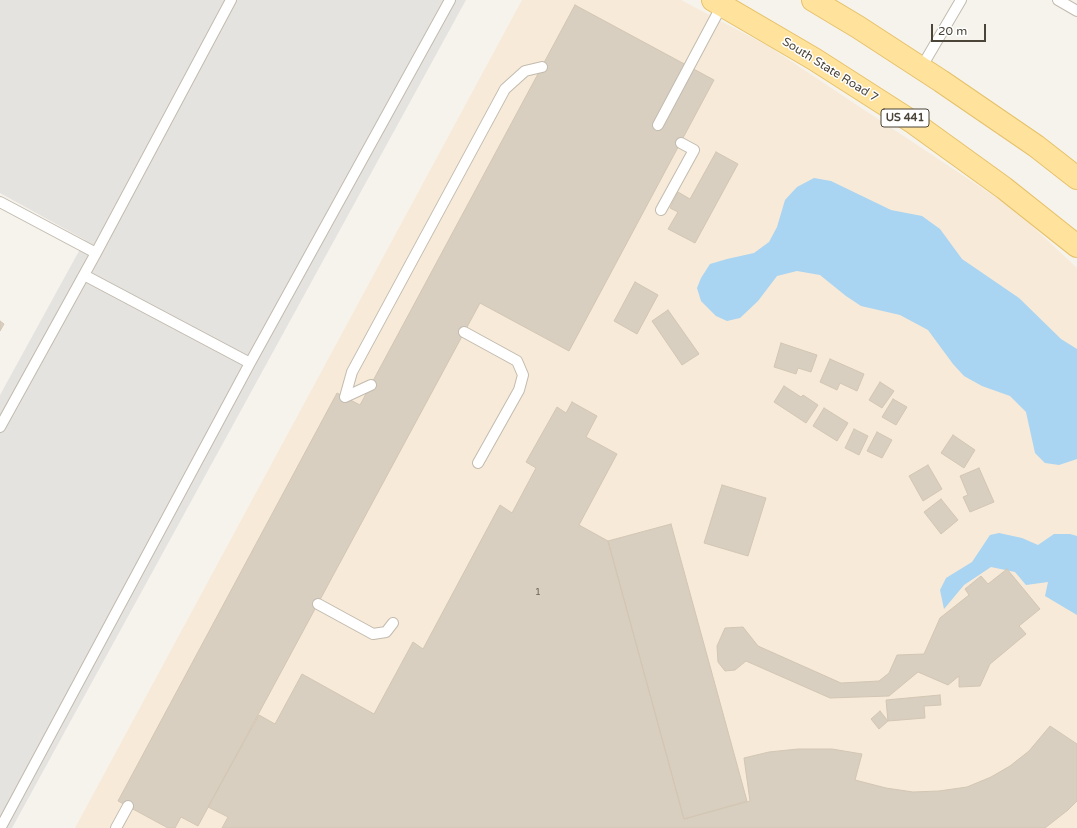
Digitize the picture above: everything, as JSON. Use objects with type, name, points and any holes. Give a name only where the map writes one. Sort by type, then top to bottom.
[{"type":"main road","points":[[813,0],[858,27],[941,81],[1024,138],[1077,178]]},
{"type":"main road","name":"South State Road 7","points":[[718,2],[814,59],[914,123],[1004,188],[1077,246]]},
{"type":"lane","points":[[0,427],[96,253],[231,0]]},
{"type":"lane","points":[[1,825],[250,363],[450,0]]},
{"type":"lane","points":[[921,68],[961,0]]},
{"type":"lane","points":[[1058,0],[1077,11]]},
{"type":"lane","points":[[658,125],[718,2]]},
{"type":"lane","points":[[371,385],[345,397],[352,372],[505,89],[525,71],[542,67]]},
{"type":"lane","points":[[661,210],[694,150],[680,143]]},
{"type":"lane","points":[[0,202],[96,253]]},
{"type":"lane","points":[[84,274],[250,363]]},
{"type":"lane","points":[[464,332],[517,361],[523,375],[519,390],[478,463]]},
{"type":"lane","points":[[318,604],[373,634],[386,632],[393,623]]},
{"type":"lane","points":[[116,828],[128,806]]},
{"type":"shaded area","points":[[0,0],[466,0],[12,828],[0,828],[0,395],[85,240],[0,193]]},
{"type":"shaded area","points":[[522,0],[681,0],[768,46],[1015,210],[1077,268],[1077,828],[75,828]]},
{"type":"water","points":[[814,178],[831,181],[891,210],[922,216],[940,229],[962,259],[1019,298],[1061,339],[1077,349],[1077,459],[1059,465],[1045,463],[1035,453],[1026,412],[1010,396],[982,386],[964,376],[953,364],[928,330],[900,315],[861,306],[820,275],[797,271],[777,276],[758,301],[740,318],[727,321],[716,316],[701,301],[697,288],[701,278],[710,264],[754,253],[769,242],[777,227],[785,200],[797,187]]},
{"type":"water","points":[[999,533],[1022,538],[1038,545],[1054,534],[1070,534],[1077,536],[1077,615],[1045,596],[1048,582],[1026,585],[1015,572],[991,567],[964,585],[944,609],[940,590],[946,578],[972,562],[990,535]]},
{"type":"building","points":[[575,5],[714,80],[569,351],[480,303],[198,826],[181,817],[175,828],[168,828],[118,801],[337,393],[360,405]]},
{"type":"building","points":[[716,152],[738,164],[695,243],[668,229],[678,212],[670,208],[678,192],[690,199]]},
{"type":"building","points":[[635,282],[658,295],[637,334],[614,321]]},
{"type":"building","points":[[668,310],[699,354],[682,365],[652,321]]},
{"type":"building","points":[[0,321],[4,324],[0,331]]},
{"type":"building","points":[[781,343],[817,355],[811,372],[798,368],[796,374],[774,367]]},
{"type":"building","points":[[830,359],[864,374],[857,391],[840,383],[837,390],[820,382]]},
{"type":"building","points":[[880,382],[894,391],[882,408],[869,400]]},
{"type":"building","points":[[784,386],[801,397],[803,395],[818,405],[806,423],[774,402]]},
{"type":"building","points":[[893,399],[907,407],[896,425],[882,417]]},
{"type":"building","points":[[572,402],[597,416],[586,437],[617,454],[579,525],[608,541],[684,819],[750,801],[744,758],[769,752],[798,749],[832,749],[862,754],[855,780],[886,788],[913,792],[939,791],[967,787],[991,777],[1010,766],[1029,751],[1050,726],[1077,744],[1077,801],[1045,828],[222,828],[228,817],[208,807],[259,715],[275,724],[302,674],[374,714],[413,642],[423,649],[500,505],[512,513],[536,468],[526,462],[557,407],[566,413]]},
{"type":"building","points":[[824,408],[848,423],[837,441],[813,426]]},
{"type":"building","points":[[854,429],[868,436],[859,455],[845,448]]},
{"type":"building","points":[[877,432],[892,440],[882,458],[867,451]]},
{"type":"building","points":[[953,435],[975,450],[964,468],[941,453]]},
{"type":"building","points":[[928,465],[942,489],[923,501],[909,476]]},
{"type":"building","points":[[979,468],[994,502],[970,512],[963,497],[968,495],[960,476]]},
{"type":"building","points":[[722,485],[766,498],[748,556],[704,543]]},
{"type":"building","points":[[941,499],[958,520],[941,534],[924,512]]},
{"type":"building","points":[[671,524],[747,801],[684,819],[608,541]]},
{"type":"building","points":[[1007,569],[1040,609],[1019,626],[1026,634],[990,664],[980,686],[959,687],[959,676],[948,685],[918,672],[889,696],[830,698],[746,661],[735,670],[725,671],[718,662],[717,646],[725,628],[743,627],[758,646],[841,683],[879,681],[889,673],[897,655],[924,654],[940,618],[969,595],[965,589],[981,576],[988,584]]},
{"type":"building","points":[[940,695],[941,705],[924,706],[925,718],[888,721],[886,700]]},
{"type":"building","points":[[880,711],[888,721],[879,729],[871,719]]}]
